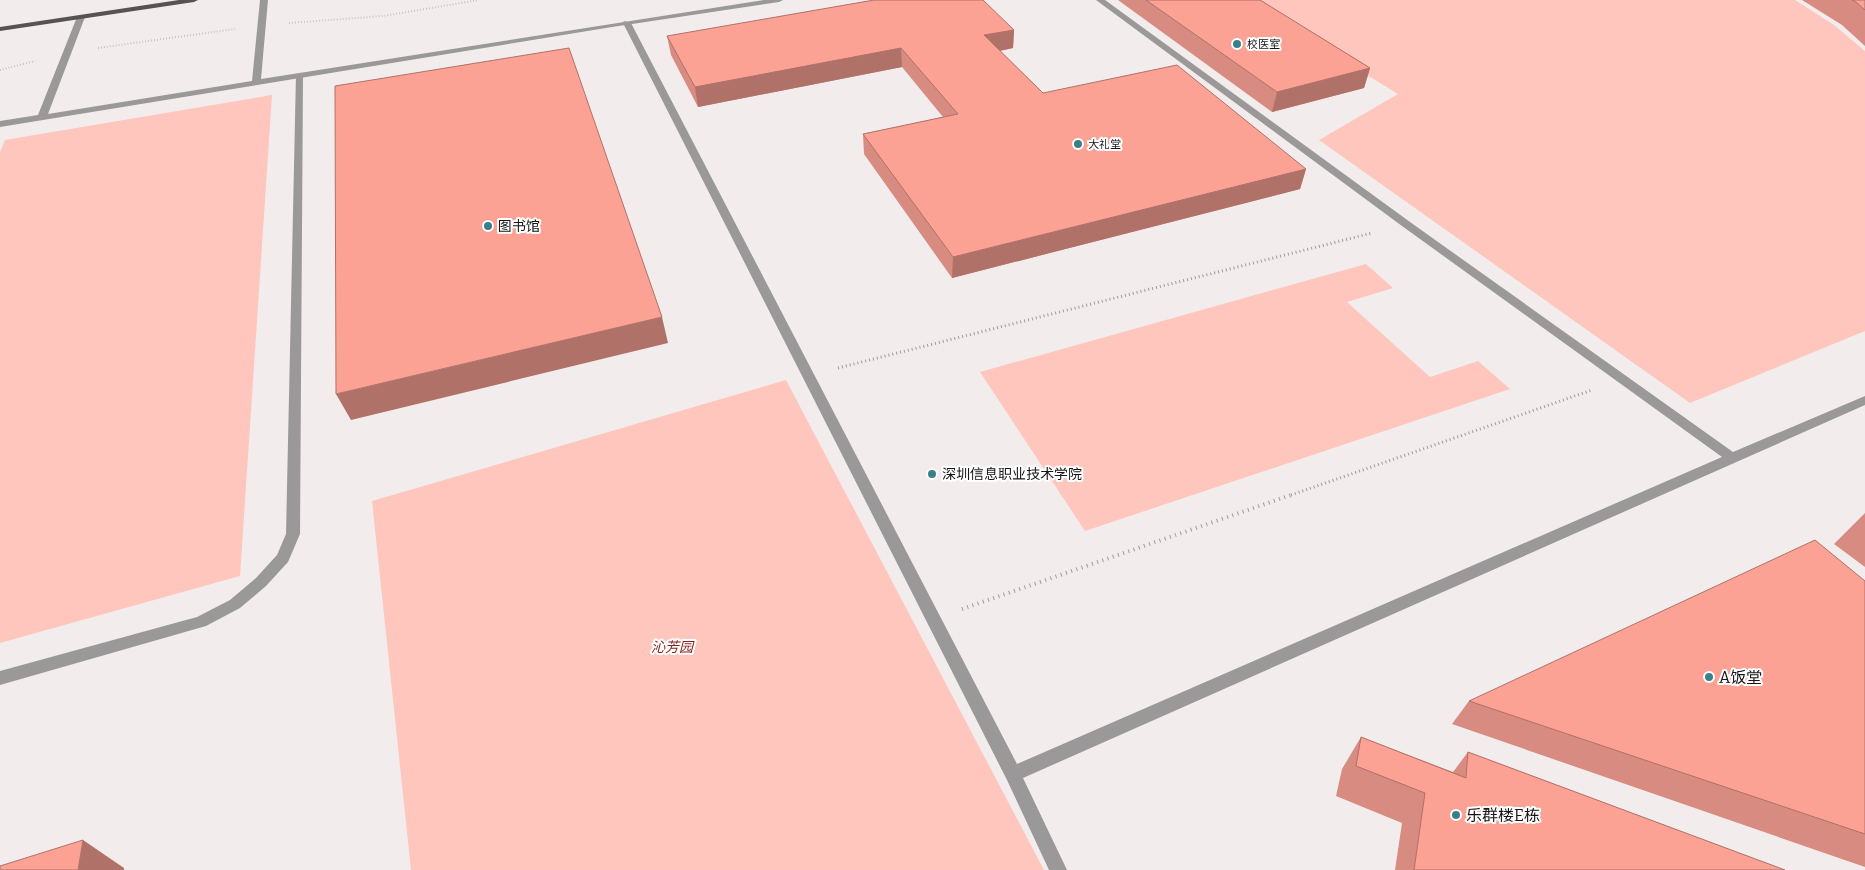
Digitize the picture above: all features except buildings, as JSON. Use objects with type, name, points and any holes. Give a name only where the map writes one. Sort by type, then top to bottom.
[{"type":"main road","points":[[0,29],[194,0]]},
{"type":"street","points":[[256,83],[264,0]]},
{"type":"street","points":[[0,124],[627,22],[779,0]]},
{"type":"street","points":[[1100,0],[1406,224],[1732,458]]},
{"type":"street","points":[[42,117],[81,17]]},
{"type":"street","points":[[627,22],[1013,774],[1058,870]]},
{"type":"street","points":[[0,678],[201,622],[235,604],[262,582],[283,558],[293,534],[298,76]]},
{"type":"street","points":[[1013,774],[1865,400]]},
{"type":"path","points":[[808,376],[1406,224]]},
{"type":"path","points":[[933,619],[1624,379]]},
{"type":"green space","points":[[1244,0],[1795,0],[1834,25],[1865,51],[1865,331],[1690,403],[1319,140],[1398,94]]},
{"type":"green space","points":[[272,95],[240,576],[0,643],[0,152],[5,140]]},
{"type":"green space","points":[[1366,264],[1393,288],[1347,302],[1430,377],[1478,361],[1510,389],[1085,531],[980,372]]},
{"type":"green space","name":"沁芳园","points":[[786,380],[1044,870],[411,870],[372,501]]},
{"type":"place","name":"校医室","points":[[1237,44]]},
{"type":"place","name":"大礼堂","points":[[1078,144]]},
{"type":"place","name":"图书馆","points":[[488,226]]},
{"type":"place","name":"深圳信息职业技术学院","points":[[932,474]]},
{"type":"place","name":"A饭堂","points":[[1709,677]]},
{"type":"place","name":"乐群楼E栋","points":[[1456,815]]}]
